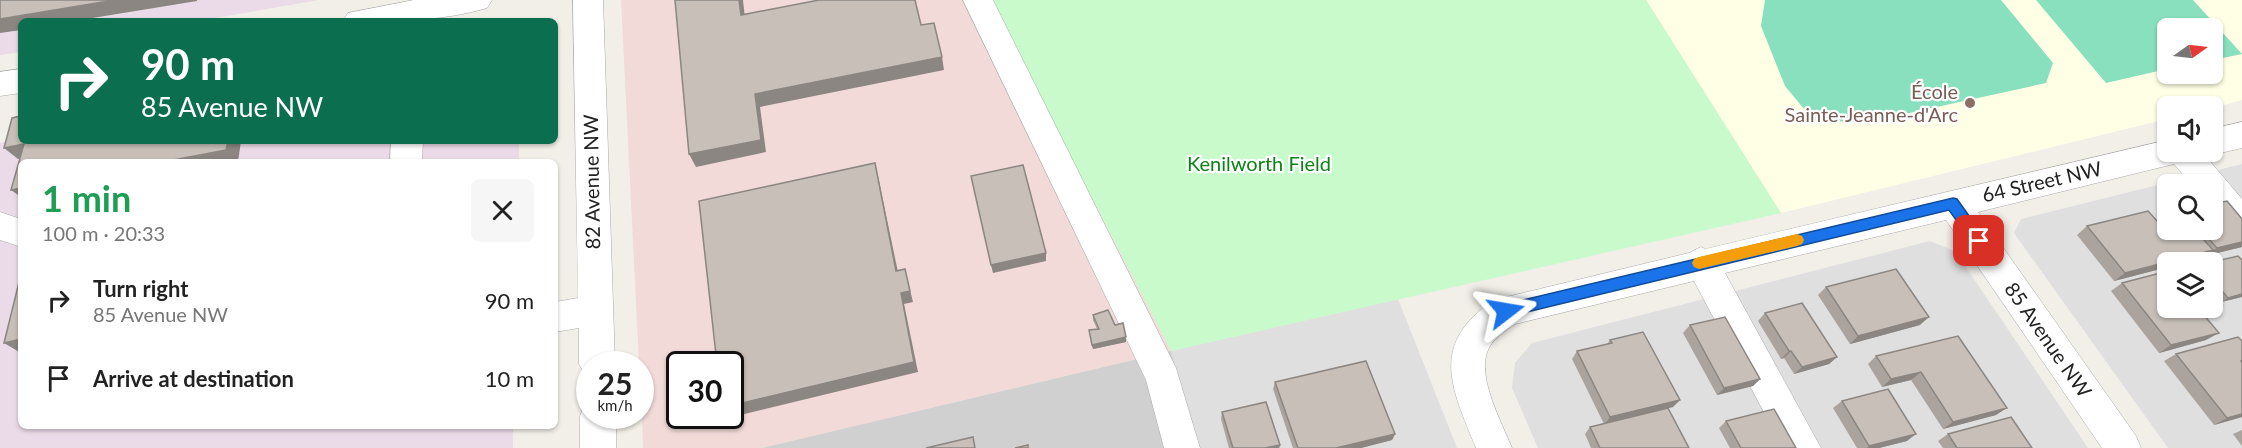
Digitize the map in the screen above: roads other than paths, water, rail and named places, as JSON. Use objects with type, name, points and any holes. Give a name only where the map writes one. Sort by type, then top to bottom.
[{"type":"street","points":[[390,18],[411,16],[477,0]]},
{"type":"street","name":"82 Avenue NW","points":[[588,0],[597,351]]},
{"type":"street","points":[[978,0],[1163,379],[1182,448]]},
{"type":"street","points":[[0,84],[18,81]]},
{"type":"street","points":[[2223,139],[2242,135]]},
{"type":"street","name":"64 Street NW","points":[[1494,448],[1468,384],[1467,363],[1470,345],[1479,330],[1490,319],[1506,311],[1701,262],[2157,155]]},
{"type":"street","points":[[2191,162],[2201,174]]},
{"type":"street","points":[[2223,200],[2242,222]]},
{"type":"street","name":"85 Avenue NW","points":[[1953,203],[2123,448]]},
{"type":"street","points":[[0,226],[18,232]]},
{"type":"street","points":[[1701,262],[1803,448]]},
{"type":"street","points":[[558,316],[595,310]]},
{"type":"street","points":[[598,429],[598,448]]},
{"type":"place","name":"École Sainte-Jeanne-d'Arc","points":[[1970,103]]},
{"type":"park label","name":"Kenilworth Field","points":[[1259,164]]}]
